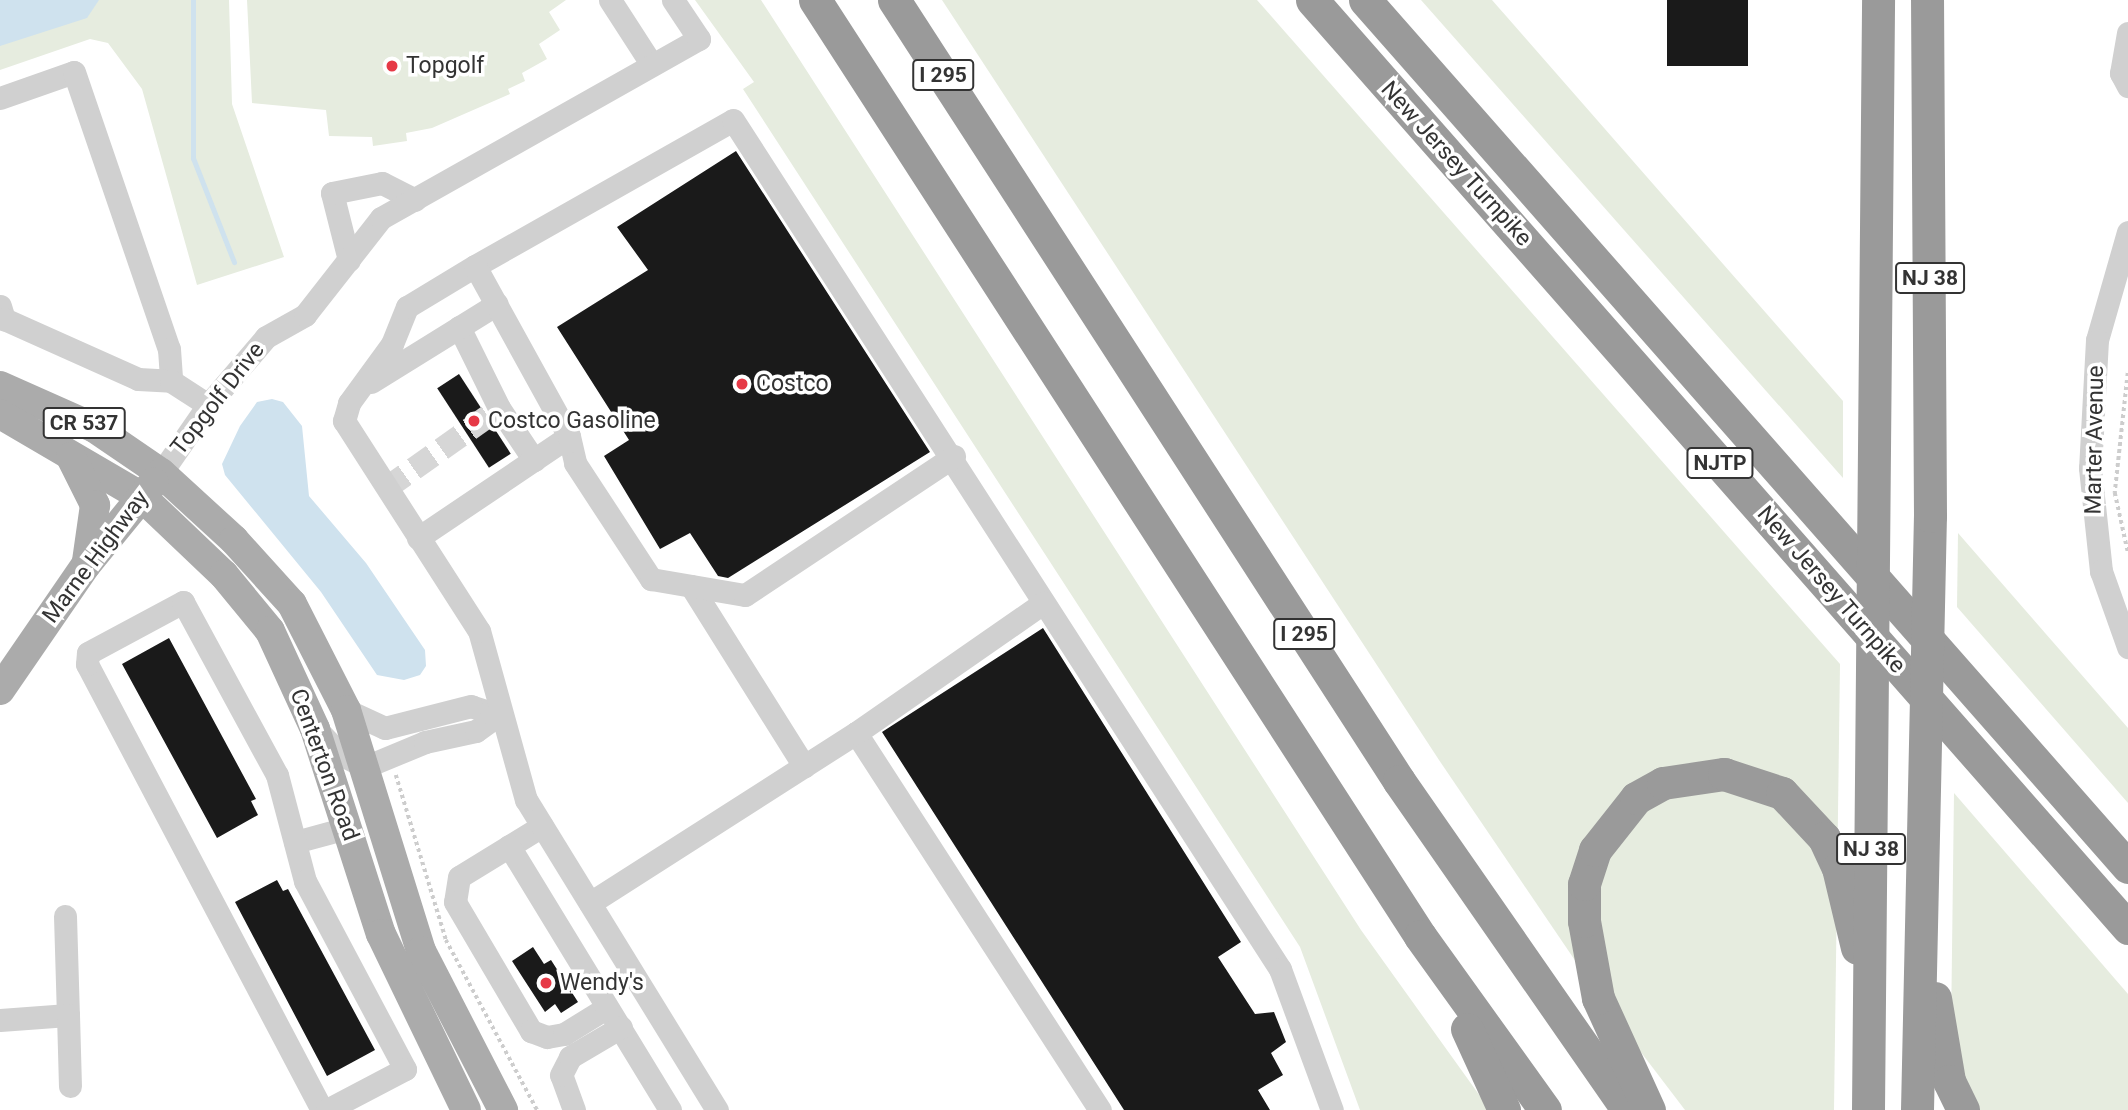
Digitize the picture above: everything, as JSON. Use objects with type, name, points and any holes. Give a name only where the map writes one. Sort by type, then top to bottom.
[{"type":"highway","name":"I 295","points":[[815,0],[1420,936],[1545,1110]]},
{"type":"highway","name":"I 295","points":[[894,0],[1399,781],[1628,1110]]},
{"type":"highway","name":"New Jersey Turnpike","points":[[1312,0],[2128,928]]},
{"type":"highway","name":"New Jersey Turnpike","points":[[1365,0],[2128,867]]},
{"type":"highway","name":"NJ 38","points":[[1868,1110],[1875,508],[1871,370],[1878,0]]},
{"type":"highway","name":"NJ 38","points":[[1917,1110],[1923,928],[1927,556],[1927,0]]},
{"type":"highway","points":[[1649,1110],[1598,998],[1587,947],[1584,884],[1595,850],[1613,821],[1663,783],[1724,774],[1754,780],[1806,813],[1838,868],[1870,1010]]},
{"type":"highway","points":[[1923,928],[1949,1081],[1963,1110]]},
{"type":"highway","points":[[1420,936],[1504,1110]]},
{"type":"main road","name":"Marne Highway","points":[[0,386],[95,428],[161,473],[86,565],[0,690]]},
{"type":"main road","name":"CR 537","points":[[0,414],[69,454],[95,505],[86,565]]},
{"type":"main road","name":"Centerton Road","points":[[69,454],[142,496],[224,575],[270,631],[315,729],[381,934],[459,1107]]},
{"type":"main road","name":"Centerton Road","points":[[161,473],[234,540],[292,604],[346,710],[421,951],[503,1110]]},
{"type":"main road","points":[[347,828],[369,843],[397,925],[421,951]]},
{"type":"street","points":[[610,0],[652,65]]},
{"type":"street","name":"Topgolf Drive","points":[[161,473],[208,405],[266,337],[313,305],[381,218],[699,39],[673,0]]},
{"type":"street","points":[[2126,75],[2128,33]]},
{"type":"street","points":[[0,98],[74,72],[169,349],[171,381]]},
{"type":"street","points":[[717,1110],[526,800],[498,715],[479,631],[344,421],[359,389],[392,344],[407,307],[733,120],[954,456],[1044,603],[1280,969],[1332,1110]]},
{"type":"street","points":[[349,260],[332,193],[382,183],[415,200]]},
{"type":"street","name":"Marter Avenue","points":[[2128,232],[2097,340],[2090,468],[2101,571],[2128,647]]},
{"type":"street","points":[[475,266],[569,436],[575,463],[651,579],[744,595],[954,456]]},
{"type":"street","points":[[359,389],[497,304]]},
{"type":"street","points":[[0,306],[4,319],[138,379],[171,381],[208,405]]},
{"type":"street","points":[[459,327],[499,408],[534,460]]},
{"type":"street","points":[[418,538],[569,436]]},
{"type":"street","points":[[691,586],[804,766]]},
{"type":"street","points":[[405,1069],[304,881],[277,775],[183,602],[88,653],[87,664],[324,1110],[405,1069],[443,1067]]},
{"type":"street","points":[[590,903],[856,733],[1044,603]]},
{"type":"street","points":[[346,710],[385,728],[471,706],[498,715]]},
{"type":"street","points":[[315,729],[341,754],[365,767],[425,742],[476,731],[498,715]]},
{"type":"street","points":[[856,733],[1100,1110]]},
{"type":"street","points":[[542,826],[458,877],[454,889],[455,902],[531,1031],[547,1037],[564,1034],[606,1008]]},
{"type":"street","points":[[295,842],[347,828]]},
{"type":"street","points":[[509,846],[670,1110]]},
{"type":"street","points":[[65,916],[70,1086]]},
{"type":"street","points":[[0,1020],[68,1015]]},
{"type":"street","points":[[574,1110],[561,1075],[570,1057],[621,1027]]},
{"type":"path","points":[[2128,373],[2115,493],[2128,552]]},
{"type":"shaded area","points":[[0,0],[229,0],[232,104],[284,257],[197,285],[142,89],[108,43],[90,39],[0,70]]},
{"type":"shaded area","name":"Topgolf","points":[[247,0],[566,0],[549,12],[560,30],[539,44],[547,59],[522,73],[525,81],[508,89],[510,94],[432,128],[406,133],[407,141],[373,146],[372,137],[329,136],[326,110],[252,103]]},
{"type":"shaded area","points":[[695,0],[761,0],[1361,930],[1490,1110],[1360,1110],[1300,947],[743,89],[754,82]]},
{"type":"shaded area","points":[[942,0],[1257,0],[1840,664],[1834,1110],[1685,1110],[1608,1009],[1439,760]]},
{"type":"shaded area","points":[[1421,0],[1492,0],[1843,401],[1843,478]]},
{"type":"shaded area","points":[[1958,533],[2128,728],[2128,803],[1957,607]]},
{"type":"shaded area","points":[[1954,793],[2128,994],[2128,1110],[1950,1110]]},
{"type":"water","points":[[0,0],[99,0],[87,18],[0,46]]},
{"type":"water","points":[[272,399],[283,402],[302,426],[309,496],[366,563],[425,650],[426,666],[420,675],[404,680],[377,675],[321,592],[225,475],[222,464],[240,426],[257,402]]},
{"type":"building","points":[[1667,0],[1748,0],[1748,66],[1667,66]]},
{"type":"building","name":"Costco","points":[[736,151],[930,452],[728,578],[718,576],[690,533],[660,549],[604,456],[629,440],[557,327],[648,270],[617,227]]},
{"type":"building","name":"Costco Gasoline","points":[[459,374],[511,454],[489,468],[437,388]]},
{"type":"building","points":[[1043,628],[1241,942],[1218,957],[1255,1014],[1274,1012],[1286,1042],[1271,1053],[1283,1075],[1258,1090],[1270,1110],[1124,1110],[882,732]]},
{"type":"building","points":[[169,638],[256,799],[251,801],[258,815],[217,838],[122,664]]},
{"type":"building","points":[[277,880],[283,891],[288,889],[375,1050],[327,1076],[235,902]]},
{"type":"building","name":"Wendy's","points":[[533,947],[544,964],[551,960],[578,1002],[561,1013],[555,1004],[545,1012],[512,961]]},
{"type":"waterway","points":[[193,0],[193,158],[234,262]]},
{"type":"tunnel","points":[[386,488],[499,408]]},
{"type":"place","name":"Topgolf","points":[[392,66]]},
{"type":"place","name":"Costco","points":[[742,384]]},
{"type":"place","name":"Costco Gasoline","points":[[474,421]]},
{"type":"place","name":"Wendy's","points":[[546,983]]}]
